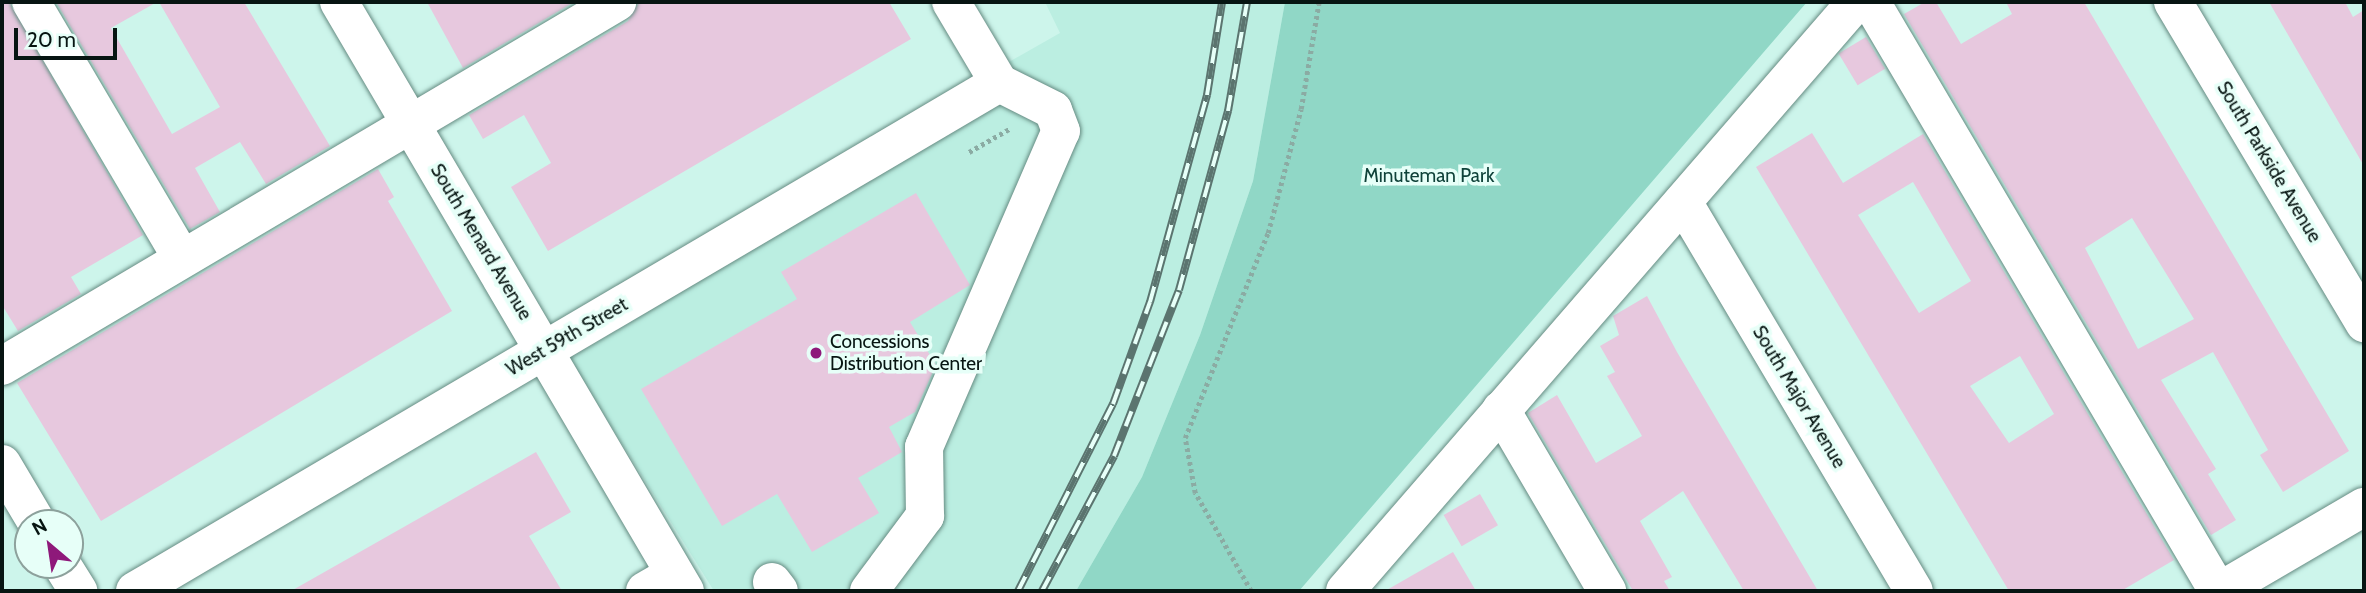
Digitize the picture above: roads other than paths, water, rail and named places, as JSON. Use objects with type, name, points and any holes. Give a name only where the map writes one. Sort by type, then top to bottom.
[{"type":"street","points":[[31,2],[182,258]]},
{"type":"street","name":"South Menard Avenue","points":[[339,2],[545,350],[668,586]]},
{"type":"street","points":[[2,366],[617,2]]},
{"type":"street","points":[[869,591],[925,516],[924,447],[1061,131],[1053,110],[999,83],[951,2]]},
{"type":"street","points":[[1345,591],[1856,2]]},
{"type":"street","points":[[1871,2],[2219,591],[2364,507]]},
{"type":"street","name":"South Parkside Avenue","points":[[2173,2],[2364,323]]},
{"type":"street","name":"West 59th Street","points":[[135,591],[999,83]]},
{"type":"street","name":"South Major Avenue","points":[[1683,202],[1914,591]]},
{"type":"street","points":[[1501,410],[1607,591]]},
{"type":"street","points":[[2,464],[29,509]]},
{"type":"railway","points":[[1018,591],[1113,404],[1150,302],[1207,95],[1222,2]]},
{"type":"railway","points":[[1042,591],[1114,456],[1179,290],[1228,111],[1247,2]]},
{"type":"place","name":"Concessions Distribution Center","points":[[816,353]]},
{"type":"park label","name":"Minuteman Park","points":[[1429,176]]}]
